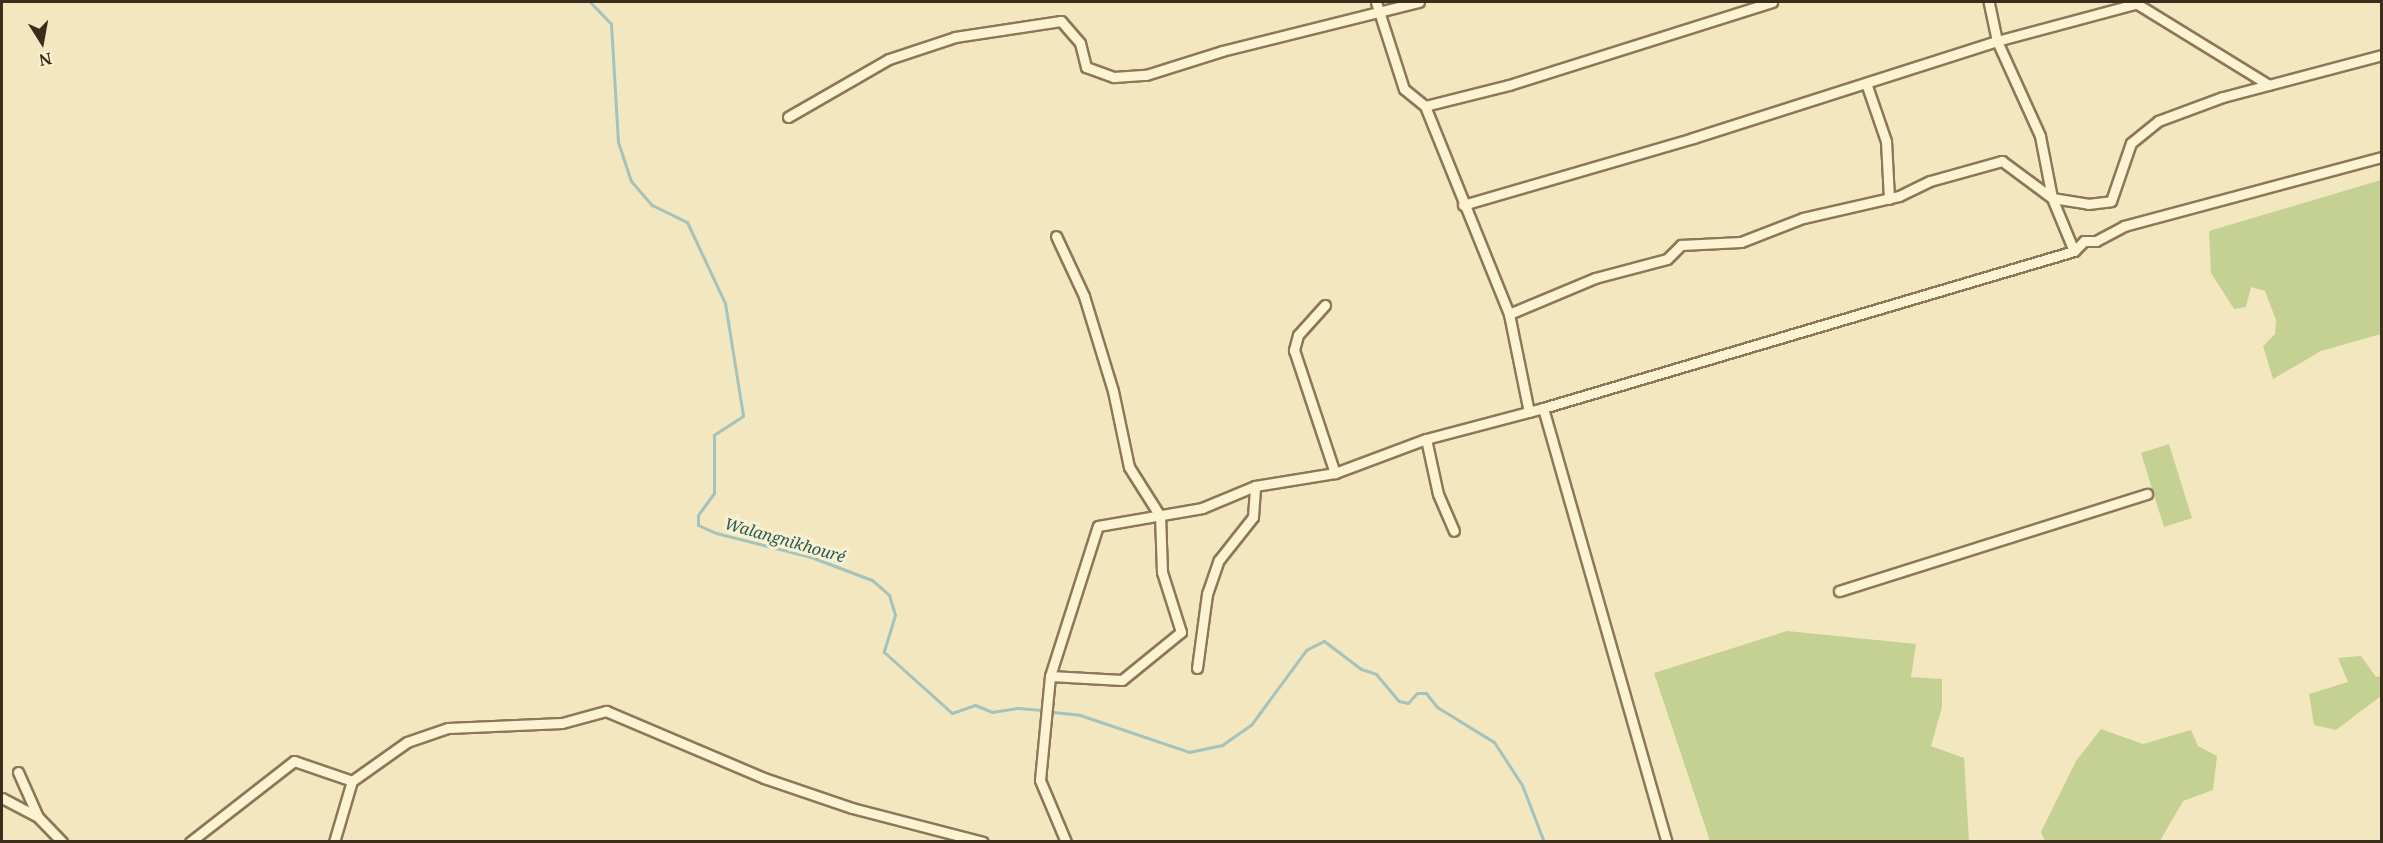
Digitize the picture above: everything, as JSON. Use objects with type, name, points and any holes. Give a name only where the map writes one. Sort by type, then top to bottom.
[{"type":"street","points":[[1376,2],[1404,89],[1425,106],[1463,205],[1509,314],[1529,412]]},
{"type":"street","points":[[788,117],[851,77],[889,59],[955,37],[1060,21],[1080,43],[1086,67],[1114,77],[1146,75],[1222,51],[1419,2]]},
{"type":"street","points":[[1425,106],[1509,85],[1772,2]]},
{"type":"street","points":[[1989,2],[1997,41],[2040,136],[2052,198],[2074,251]]},
{"type":"street","points":[[1463,205],[1997,41],[2135,3],[2269,85]]},
{"type":"street","points":[[1509,314],[1595,278],[1667,259],[1681,245],[1741,242],[1803,218],[1889,199],[1930,181],[2002,162],[2052,198],[2088,204],[2111,201],[2131,143],[2158,121],[2269,85],[2382,55]]},
{"type":"street","points":[[1866,83],[1886,141],[1889,199]]},
{"type":"street","points":[[1066,842],[1040,780],[1050,676],[1098,526],[1202,508],[1255,486],[1335,473],[1426,439],[1543,408],[2074,251],[2084,241],[2096,241],[2124,226],[2382,157]]},
{"type":"street","points":[[1050,676],[1122,680],[1181,632],[1162,572],[1160,516],[1130,467],[1113,390],[1084,296],[1056,236]]},
{"type":"street","points":[[1324,305],[1298,335],[1294,350],[1335,473]]},
{"type":"street","points":[[1543,408],[1667,842]]},
{"type":"street","points":[[1426,439],[1438,494],[1454,531]]},
{"type":"street","points":[[1197,668],[1207,594],[1219,560],[1253,517],[1255,486]]},
{"type":"street","points":[[1839,591],[2147,494]]},
{"type":"street","points":[[334,842],[352,781],[407,742],[448,729],[562,723],[606,711],[764,778],[852,808],[983,842]]},
{"type":"street","points":[[190,842],[294,761],[352,781]]},
{"type":"street","points":[[18,772],[38,817]]},
{"type":"street","points":[[2,798],[38,817],[62,842]]},
{"type":"green space","points":[[2381,180],[2381,334],[2321,351],[2273,379],[2263,346],[2275,334],[2276,320],[2265,291],[2251,287],[2246,307],[2234,309],[2211,273],[2209,231]]},
{"type":"green space","points":[[2169,444],[2192,518],[2164,527],[2141,453]]},
{"type":"green space","points":[[1787,631],[1916,644],[1911,677],[1942,679],[1942,707],[1931,746],[1964,758],[1969,841],[1710,841],[1654,673]]},
{"type":"green space","points":[[2361,656],[2376,677],[2381,676],[2381,696],[2336,730],[2314,725],[2309,694],[2348,682],[2338,658]]},
{"type":"green space","points":[[2101,729],[2143,744],[2191,730],[2198,746],[2217,756],[2213,790],[2183,801],[2160,841],[2045,841],[2041,832],[2076,761]]},
{"type":"waterway","name":"Walangnikhouré","points":[[590,2],[611,24],[618,142],[631,181],[652,205],[687,222],[725,303],[743,416],[714,435],[714,493],[698,515],[698,525],[716,533],[811,557],[872,580],[889,595],[895,615],[884,652],[952,713],[975,705],[992,712],[1018,708],[1039,710]]},
{"type":"waterway","name":"Walangnikhouré","points":[[1053,712],[1080,715],[1189,752],[1222,745],[1251,725],[1306,650],[1324,641],[1361,669],[1376,674],[1399,701],[1408,703],[1417,693],[1426,693],[1437,707],[1494,742],[1522,785],[1544,842]]}]
